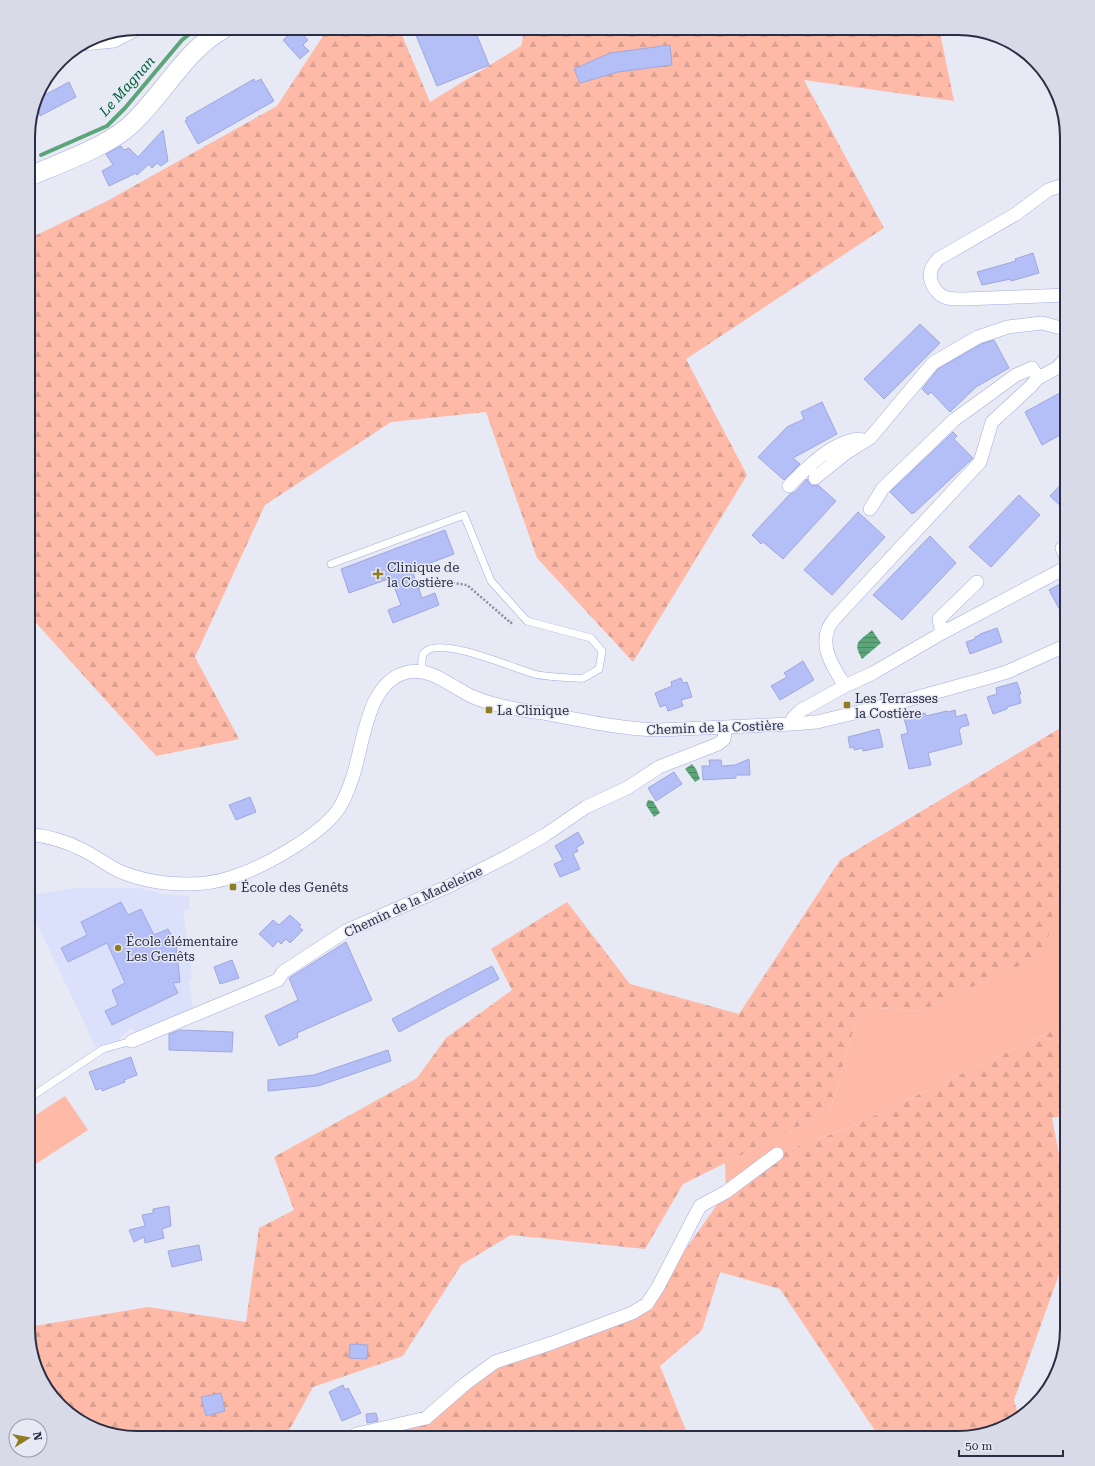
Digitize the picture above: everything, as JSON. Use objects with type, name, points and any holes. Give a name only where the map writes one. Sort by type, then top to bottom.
[{"type":"street","points":[[35,174],[99,145],[126,128],[151,103],[195,51],[206,40],[214,35]]},
{"type":"street","points":[[99,42],[114,41],[123,36]]},
{"type":"street","points":[[1060,186],[1048,190],[1016,214],[938,259],[932,268],[930,277],[933,286],[946,298],[963,299],[1060,295]]},
{"type":"street","points":[[815,478],[846,453],[870,438],[933,363],[978,337],[1008,327],[1042,323],[1060,328]]},
{"type":"street","points":[[845,686],[831,662],[827,651],[826,640],[828,629],[835,618],[980,462],[992,422],[1038,378],[1057,368],[1060,365]]},
{"type":"street","points":[[870,509],[883,488],[954,420],[1016,375],[1032,368],[1038,378]]},
{"type":"street","points":[[789,486],[810,464],[833,448],[855,439],[870,438]]},
{"type":"street","points":[[792,724],[793,718],[796,714],[845,686],[873,673],[942,633],[1060,571]]},
{"type":"street","points":[[942,633],[939,619],[977,582]]},
{"type":"street","name":"Chemin de la Costière","points":[[35,835],[63,841],[82,849],[118,870],[138,878],[156,882],[198,884],[217,881],[245,873],[273,859],[305,839],[327,822],[336,812],[342,803],[352,779],[371,708],[380,691],[389,681],[401,674],[416,671],[438,678],[469,695],[493,704],[593,723],[648,730],[817,722],[1007,672],[1060,648]]},
{"type":"street","name":"Chemin de la Madeleine","points":[[132,1041],[278,980],[283,972],[346,931],[449,886],[508,856],[586,806],[627,788],[659,767],[718,744],[724,739],[726,727]]},
{"type":"street","points":[[370,1431],[426,1418],[465,1384],[495,1362],[552,1343],[632,1313],[647,1304],[658,1287],[700,1206],[726,1192],[777,1154]]},
{"type":"lane","points":[[331,564],[464,515],[491,581],[527,621],[591,638],[602,651],[599,669],[582,678],[536,674],[472,653],[444,647],[433,648],[425,652],[422,657],[423,673]]},
{"type":"lane","name":"Chemin de la Madeleine","points":[[35,1094],[103,1049],[132,1041]]},
{"type":"path","points":[[418,588],[439,581],[467,585],[511,623],[520,613]]},
{"type":"shaded area","points":[[872,630],[881,643],[862,659],[857,645],[858,642]]},
{"type":"shaded area","points":[[692,764],[700,779],[695,782],[685,769]]},
{"type":"shaded area","points":[[648,800],[653,801],[660,813],[654,817],[646,805]]},
{"type":"shaded area","name":"École élémentaire Les Genêts","points":[[74,888],[139,888],[162,894],[189,896],[190,909],[183,911],[192,974],[189,983],[194,1013],[137,1033],[130,1028],[117,1041],[96,1047],[36,922],[35,894]]},
{"type":"green space","points":[[402,35],[430,102],[521,46],[523,35],[940,35],[954,101],[804,80],[884,228],[686,359],[747,475],[633,662],[537,558],[486,412],[391,422],[265,505],[195,657],[239,739],[156,756],[35,622],[35,236],[107,201],[277,106],[323,36]]},
{"type":"green space","points":[[1060,728],[1060,888],[1058,889],[1045,954],[920,1011],[860,1007],[830,1111],[683,1184],[645,1249],[511,1235],[461,1265],[403,1356],[313,1387],[289,1431],[138,1431],[111,1428],[86,1417],[75,1410],[60,1396],[52,1385],[40,1361],[36,1342],[35,1326],[148,1307],[246,1322],[259,1228],[294,1210],[274,1157],[417,1078],[446,1038],[512,990],[491,949],[567,902],[630,984],[739,1014],[840,860]]},
{"type":"green space","points":[[1060,888],[1060,1027],[846,1129],[777,1154],[726,1192],[725,1163],[830,1111],[860,1007],[920,1011],[1044,954],[1058,889]]},
{"type":"green space","points":[[1060,1027],[1060,1116],[1052,1118],[1060,1160],[1060,1272],[1014,1400],[1017,1412],[1014,1414],[990,1426],[964,1431],[875,1431],[780,1289],[720,1272],[702,1330],[660,1366],[686,1431],[377,1431],[426,1418],[495,1362],[647,1304],[726,1192],[777,1154],[846,1129]]},
{"type":"green space","points":[[65,1096],[88,1130],[35,1164],[35,1115]]},
{"type":"building","points":[[289,35],[303,35],[308,40],[303,45],[309,51],[300,59],[283,40]]},
{"type":"building","points":[[416,35],[477,35],[489,65],[437,86]]},
{"type":"building","points":[[670,45],[672,65],[618,72],[580,83],[574,69],[610,53]]},
{"type":"building","points":[[254,79],[255,82],[261,79],[274,101],[198,144],[185,121],[187,120],[186,118]]},
{"type":"building","points":[[69,82],[76,97],[40,116],[39,109],[44,95]]},
{"type":"building","points":[[163,130],[168,161],[161,166],[157,163],[152,168],[149,164],[137,175],[136,173],[109,186],[102,171],[113,165],[106,154],[121,146],[124,150],[129,148],[138,157]]},
{"type":"building","points":[[1033,253],[1039,273],[1011,281],[1011,279],[982,285],[977,272],[1016,261],[1015,259]]},
{"type":"building","points":[[920,324],[940,343],[884,399],[864,379]]},
{"type":"building","points":[[994,340],[1009,368],[976,387],[950,412],[931,392],[928,395],[922,389],[938,369],[981,344]]},
{"type":"building","points":[[1060,393],[1060,435],[1042,445],[1025,412]]},
{"type":"building","points":[[822,402],[837,434],[793,458],[800,464],[784,480],[758,457],[787,427],[804,419],[801,412]]},
{"type":"building","points":[[953,432],[957,436],[954,439],[973,458],[912,514],[890,492]]},
{"type":"building","points":[[807,479],[812,486],[818,485],[836,501],[783,559],[763,542],[761,544],[752,535],[790,494],[795,492]]},
{"type":"building","points":[[1060,485],[1060,505],[1050,496]]},
{"type":"building","points":[[1019,495],[1040,515],[991,567],[969,547]]},
{"type":"building","points":[[858,512],[885,537],[832,595],[804,570]]},
{"type":"building","name":"Clinique de la Costière","points":[[445,530],[454,554],[412,570],[422,598],[435,593],[439,605],[393,623],[388,610],[401,605],[391,578],[349,593],[341,569]]},
{"type":"building","points":[[930,536],[956,563],[902,620],[873,595]]},
{"type":"building","points":[[1060,584],[1060,610],[1049,590]]},
{"type":"building","points":[[997,628],[1002,642],[970,654],[966,642],[975,639],[975,637],[980,634]]},
{"type":"building","points":[[803,661],[814,680],[780,700],[771,686],[787,677],[784,673]]},
{"type":"building","points":[[681,678],[683,683],[687,682],[692,697],[681,700],[683,706],[668,711],[666,705],[660,707],[655,693],[672,686],[671,682]]},
{"type":"building","points":[[1017,682],[1021,694],[1019,694],[1021,703],[1007,707],[1007,709],[993,714],[987,697],[997,694],[996,688]]},
{"type":"building","points":[[955,710],[956,717],[966,714],[969,725],[959,729],[962,744],[928,753],[931,765],[909,769],[901,735],[908,733],[904,718],[925,713],[926,716]]},
{"type":"building","points":[[879,729],[883,747],[863,751],[863,748],[854,750],[854,747],[850,748],[848,737]]},
{"type":"building","points":[[749,759],[750,775],[736,775],[736,778],[703,780],[702,766],[710,766],[709,760],[721,760],[722,766],[735,765]]},
{"type":"building","points":[[674,772],[682,784],[656,801],[648,788]]},
{"type":"building","points":[[250,797],[256,812],[236,820],[229,805]]},
{"type":"building","points":[[578,832],[584,843],[576,848],[578,851],[573,854],[580,869],[560,877],[554,864],[563,860],[555,846]]},
{"type":"building","points":[[121,902],[128,915],[141,909],[154,935],[168,929],[176,944],[180,982],[173,983],[178,993],[112,1025],[105,1011],[118,1005],[112,990],[125,983],[107,943],[68,962],[61,948],[87,935],[81,922]]},
{"type":"building","points":[[290,915],[301,925],[299,927],[303,930],[290,943],[286,939],[281,944],[278,941],[273,947],[259,934],[273,920],[279,925]]},
{"type":"building","points":[[346,942],[372,1000],[297,1033],[298,1037],[279,1046],[265,1016],[298,1000],[289,978]]},
{"type":"building","points":[[232,960],[239,978],[220,984],[214,967]]},
{"type":"building","points":[[492,966],[499,979],[399,1032],[392,1019]]},
{"type":"building","points":[[180,1030],[233,1032],[232,1052],[169,1050],[169,1034]]},
{"type":"building","points":[[388,1050],[391,1061],[318,1086],[268,1091],[268,1080],[314,1075]]},
{"type":"building","points":[[131,1057],[137,1075],[124,1080],[125,1082],[102,1091],[102,1088],[96,1090],[89,1072]]},
{"type":"building","points":[[169,1206],[171,1226],[162,1229],[164,1238],[145,1243],[144,1237],[134,1242],[129,1230],[145,1226],[142,1215],[153,1213],[153,1209]]},
{"type":"building","points":[[199,1245],[202,1260],[172,1267],[168,1251]]},
{"type":"building","points":[[350,1344],[368,1345],[367,1359],[349,1358]]},
{"type":"building","points":[[343,1385],[345,1390],[348,1388],[361,1413],[342,1421],[329,1392]]},
{"type":"building","points":[[221,1393],[225,1411],[206,1416],[201,1397]]},
{"type":"building","points":[[376,1413],[378,1421],[367,1423],[366,1414]]},
{"type":"waterway","name":"Le Magnan","points":[[41,155],[107,126],[125,108],[182,40],[188,35]]},
{"type":"place","name":"Clinique de la Costière","points":[[378,574]]},
{"type":"place","name":"Les Terrasses la Costière","points":[[847,705]]},
{"type":"place","name":"La Clinique","points":[[489,710]]},
{"type":"place","name":"École des Genêts","points":[[233,887]]},
{"type":"place","name":"École élémentaire Les Genêts","points":[[118,948]]}]
